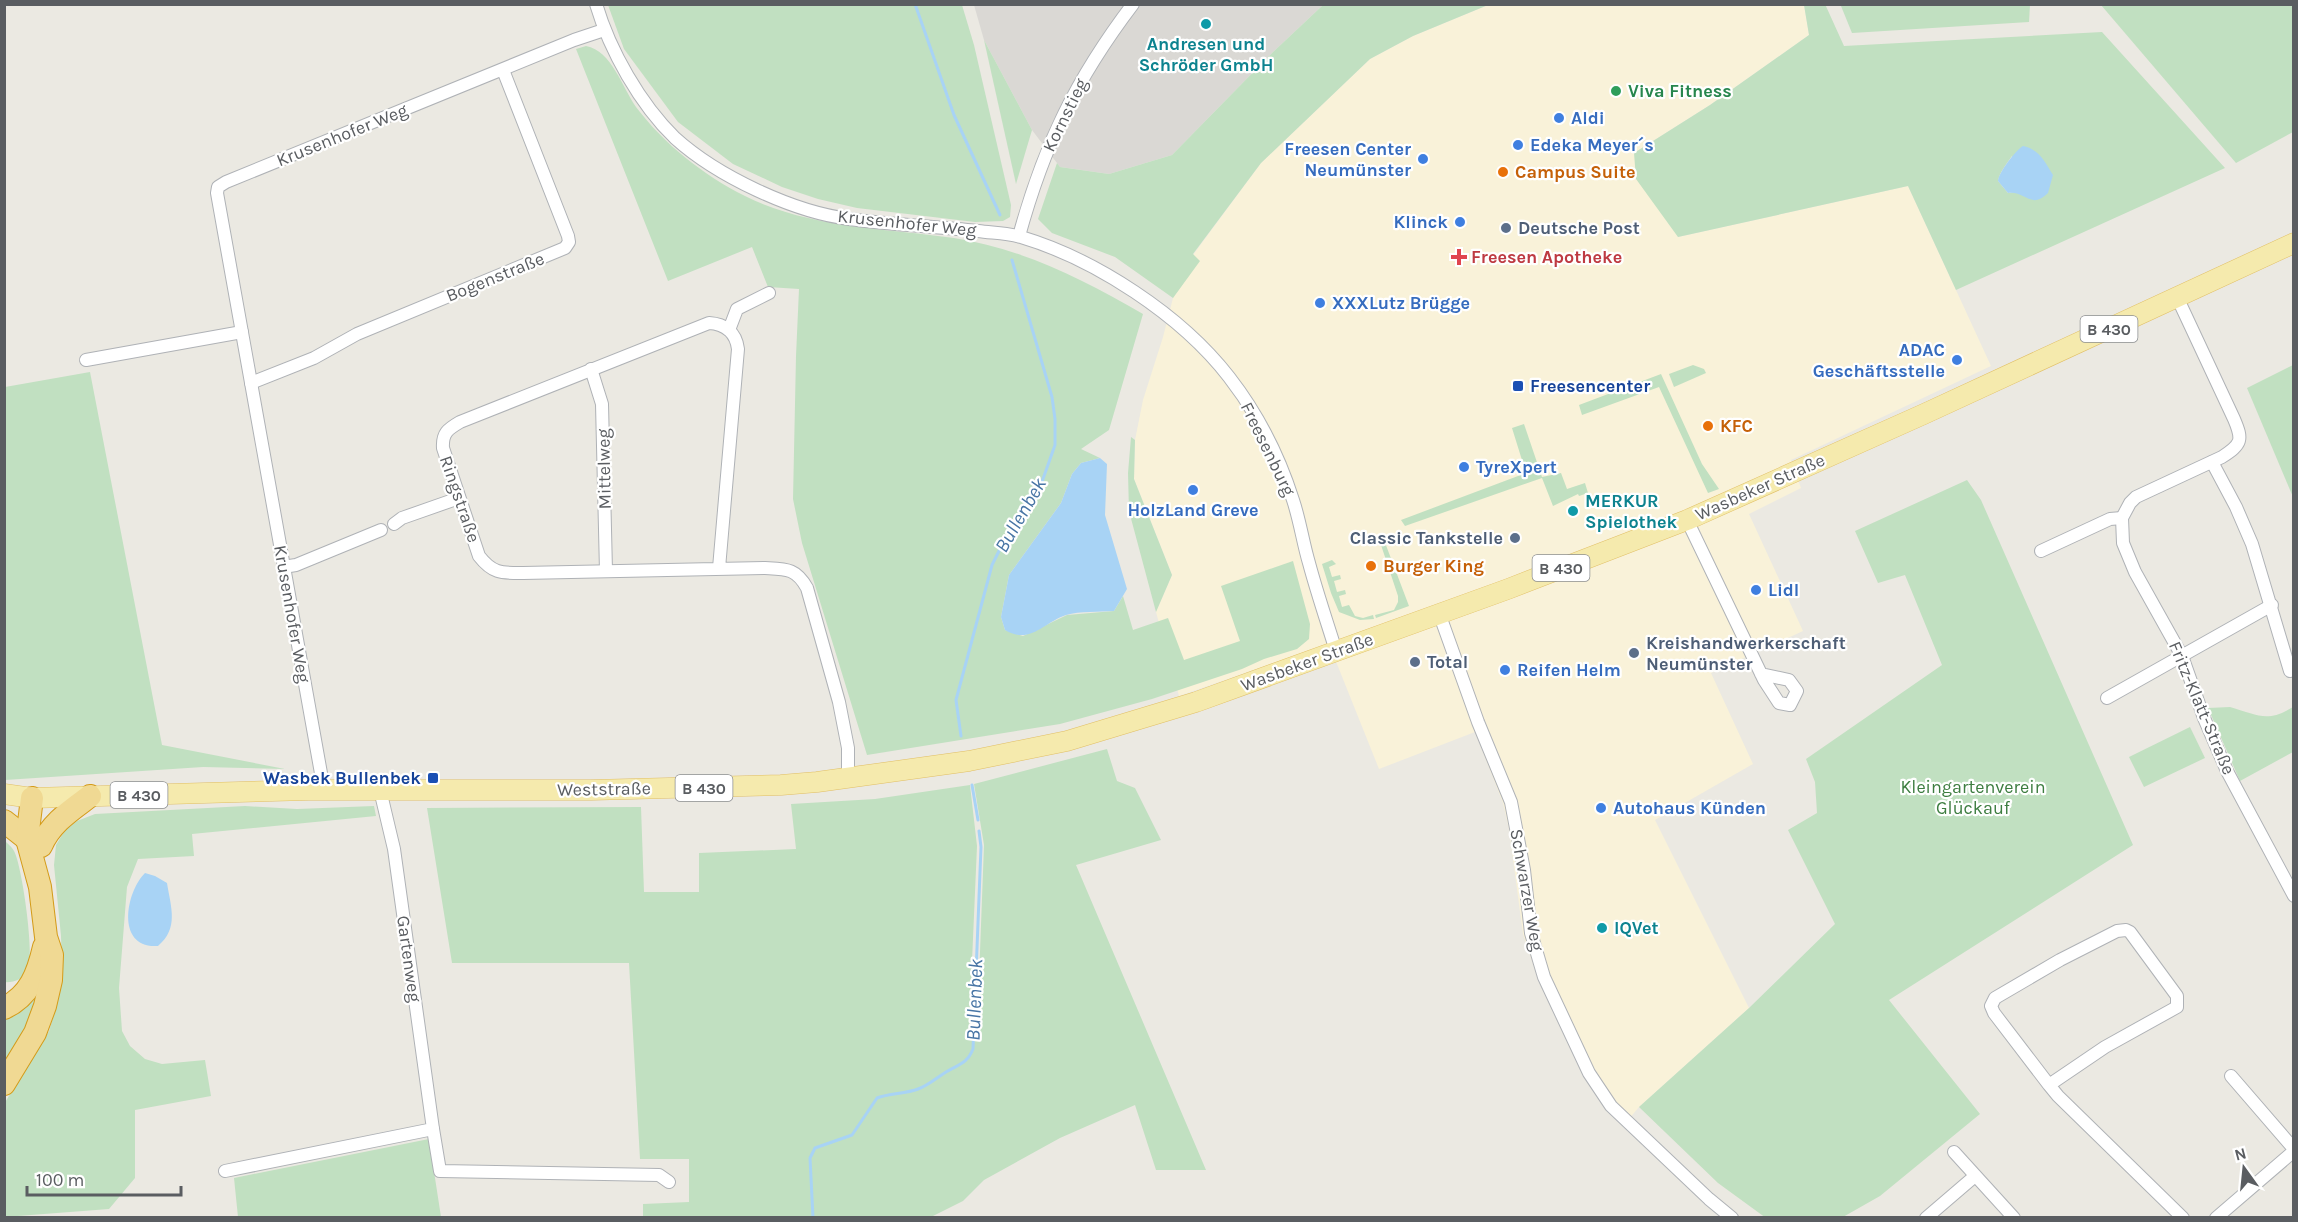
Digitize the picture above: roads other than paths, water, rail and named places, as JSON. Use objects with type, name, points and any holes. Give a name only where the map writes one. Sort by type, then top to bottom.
[{"type":"highway","points":[[34,843],[90,796]]},
{"type":"highway","points":[[4,1084],[35,1033],[45,1006],[52,961],[46,937],[34,843],[40,820],[32,798]]},
{"type":"highway","points":[[4,822],[34,843]]},
{"type":"highway","points":[[4,1008],[18,1000],[31,985],[46,937]]},
{"type":"main road","name":"Wasbeker Straße","points":[[969,761],[1067,741],[1196,702],[1686,519],[1810,466],[2294,243]]},
{"type":"main road","name":"Weststraße","points":[[90,796],[324,790],[728,788],[817,782],[969,761]]},
{"type":"main road","name":"B 430","points":[[4,794],[32,798],[90,796]]},
{"type":"main road","name":"B 430","points":[[4,808],[32,798]]},
{"type":"street","name":"Krusenhofer Weg","points":[[596,4],[604,30],[621,65],[654,112],[676,138],[717,168],[748,186],[794,206],[847,219],[999,233]]},
{"type":"street","name":"Kornstieg","points":[[1018,236],[1046,150],[1074,90],[1133,4]]},
{"type":"street","name":"Krusenhofer Weg","points":[[324,790],[217,193],[218,187],[573,40],[604,30]]},
{"type":"street","name":"Bogenstraße","points":[[251,383],[314,358],[357,334],[565,248],[568,236],[503,70]]},
{"type":"street","name":"Freesenburg","points":[[999,233],[1018,236],[1063,252],[1100,271],[1156,308],[1195,339],[1227,375],[1252,409],[1281,468],[1294,501],[1308,562],[1336,651]]},
{"type":"street","points":[[719,568],[738,349],[737,342],[729,330],[737,309],[769,293]]},
{"type":"street","points":[[2041,551],[2110,519],[2122,518],[2136,497],[2212,462],[2237,446],[2240,435],[2177,297]]},
{"type":"street","name":"Ringstraße","points":[[729,330],[717,323],[709,323],[591,369],[448,429],[442,438],[443,448],[479,556],[490,569],[502,573],[719,568],[788,569],[801,576],[807,588],[839,702],[848,747],[848,777]]},
{"type":"street","points":[[86,360],[242,332]]},
{"type":"street","name":"Mittelweg","points":[[591,369],[602,404],[606,571]]},
{"type":"street","points":[[2212,462],[2247,530],[2272,605],[2290,671]]},
{"type":"street","points":[[394,524],[402,518],[459,498]]},
{"type":"street","name":"Fritz-Klatt-Straße","points":[[2122,518],[2123,543],[2135,572],[2182,656],[2204,718],[2227,771],[2290,882],[2294,896]]},
{"type":"street","points":[[1686,519],[1761,674]]},
{"type":"street","points":[[284,567],[296,565],[381,530]]},
{"type":"street","points":[[2107,698],[2272,605]]},
{"type":"street","name":"Schwarzer Weg","points":[[1439,613],[1478,722],[1511,801],[1524,870],[1531,933],[1544,977],[1589,1073],[1611,1106],[1732,1218]]},
{"type":"street","name":"Gartenweg","points":[[380,790],[394,849],[440,1171],[659,1175],[669,1182]]},
{"type":"street","points":[[2049,1085],[2105,1047],[2178,1005],[2177,996],[2130,932],[2121,930],[2061,960],[1992,1002],[1994,1013],[2049,1085],[2182,1218]]},
{"type":"street","points":[[2216,1218],[2294,1150],[2231,1076]]},
{"type":"street","points":[[225,1171],[433,1129]]},
{"type":"street","points":[[1954,1152],[2014,1218]]},
{"type":"street","points":[[1926,1218],[1975,1176]]},
{"type":"water","points":[[2023,146],[2037,153],[2053,175],[2048,193],[2037,200],[2008,193],[1998,181],[2008,162]]},
{"type":"water","points":[[1100,458],[1107,464],[1105,515],[1127,589],[1114,611],[1066,615],[1029,634],[1014,634],[1005,630],[1001,617],[1009,575],[1061,503],[1072,474],[1081,463]]},
{"type":"water","points":[[145,873],[167,883],[171,925],[165,939],[158,946],[145,945],[135,939],[128,918],[133,893]]},
{"type":"waterway","name":"Bullenbek","points":[[915,4],[954,115],[1000,215]]},
{"type":"waterway","name":"Bullenbek","points":[[961,736],[956,700],[992,565],[1000,549],[1038,493],[1055,445],[1052,397],[1012,260]]},
{"type":"waterway","name":"Bullenbek","points":[[972,785],[978,820]]},
{"type":"waterway","name":"Bullenbek","points":[[813,1218],[810,1158],[815,1148],[852,1135],[877,1098],[926,1086],[965,1061],[971,1054],[981,847],[979,831]]},
{"type":"place","name":"Andresen und Schröder GmbH","points":[[1206,24]]},
{"type":"place","name":"Viva Fitness","points":[[1616,91]]},
{"type":"place","name":"Aldi","points":[[1559,118]]},
{"type":"place","name":"Edeka Meyer´s","points":[[1518,145]]},
{"type":"place","name":"Freesen Center Neumünster","points":[[1423,159]]},
{"type":"place","name":"Campus Suite","points":[[1503,172]]},
{"type":"place","name":"Klinck","points":[[1460,222]]},
{"type":"place","name":"Deutsche Post","points":[[1506,228]]},
{"type":"place","name":"Freesen Apotheke","points":[[1459,257]]},
{"type":"place","name":"XXXLutz Brügge","points":[[1320,303]]},
{"type":"place","name":"ADAC Geschäftsstelle","points":[[1957,360]]},
{"type":"place","name":"Freesencenter","points":[[1518,386]]},
{"type":"place","name":"KFC","points":[[1708,426]]},
{"type":"place","name":"TyreXpert","points":[[1464,467]]},
{"type":"place","name":"HolzLand Greve","points":[[1193,490]]},
{"type":"place","name":"MERKUR Spielothek","points":[[1573,511]]},
{"type":"place","name":"Classic Tankstelle","points":[[1515,538]]},
{"type":"place","name":"Burger King","points":[[1371,566]]},
{"type":"place","name":"Lidl","points":[[1756,590]]},
{"type":"place","name":"Kreishandwerkerschaft Neumünster","points":[[1634,653]]},
{"type":"place","name":"Total","points":[[1415,662]]},
{"type":"place","name":"Reifen Helm","points":[[1505,670]]},
{"type":"place","name":"Wasbek Bullenbek","points":[[433,778]]},
{"type":"place","name":"Autohaus Künden","points":[[1601,808]]},
{"type":"place","name":"IQVet","points":[[1602,928]]},
{"type":"park label","name":"Kleingartenverein Glückauf","points":[[1973,797]]}]
